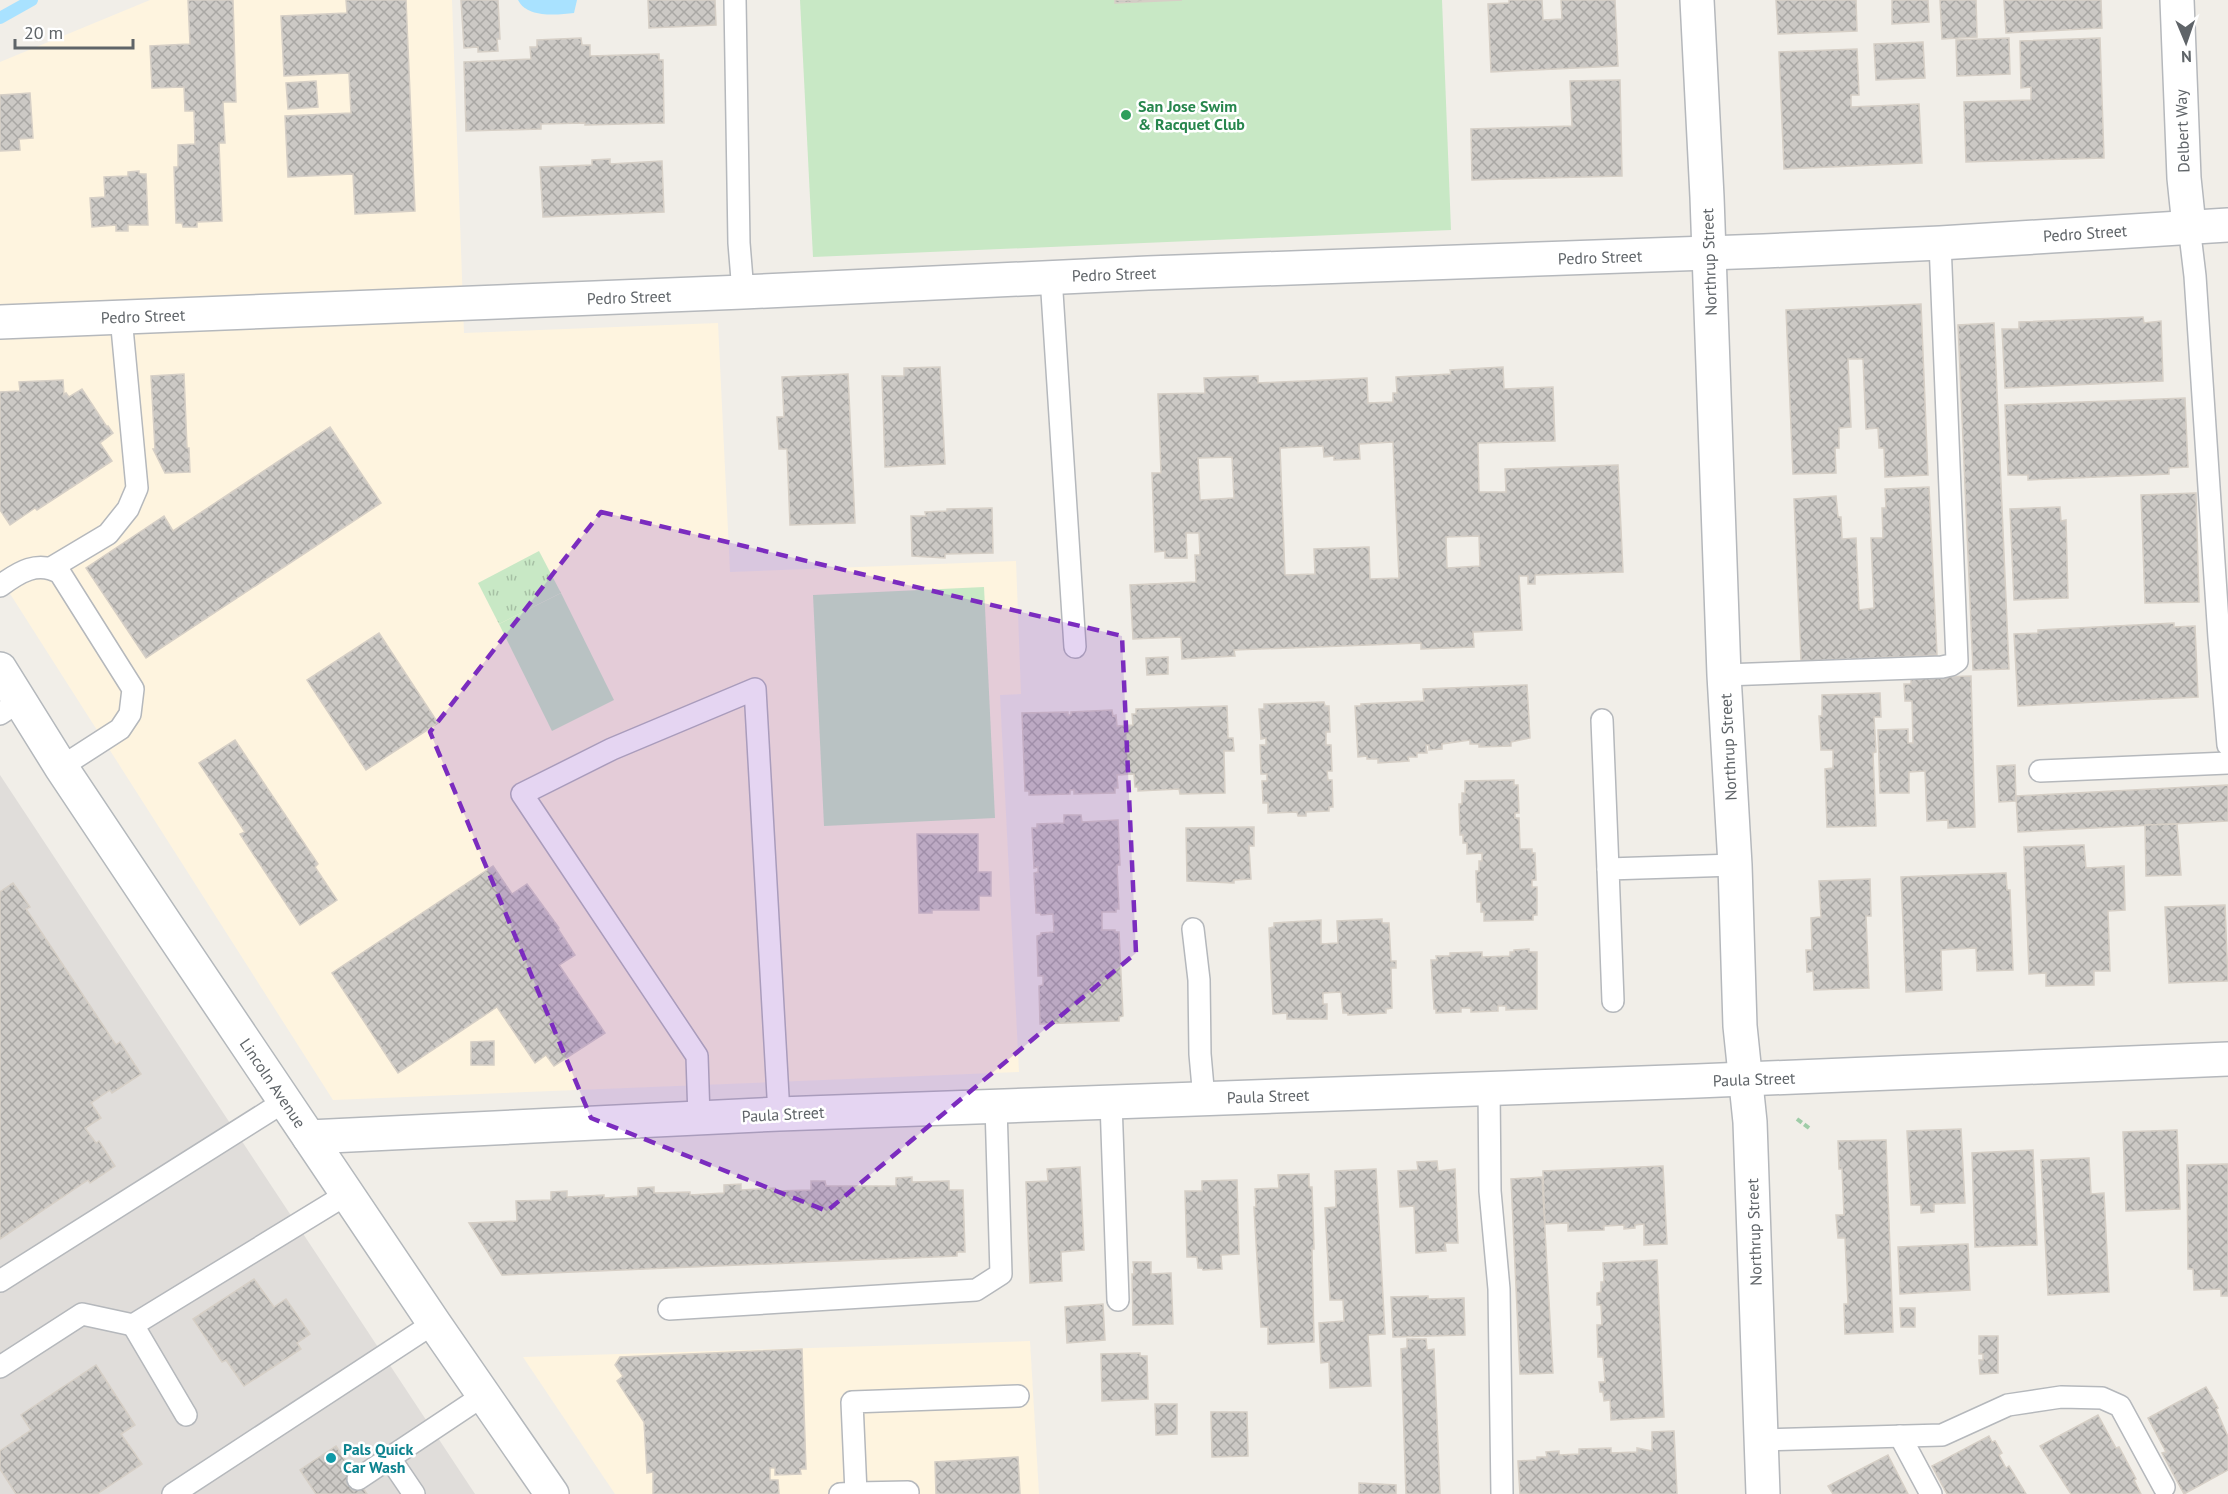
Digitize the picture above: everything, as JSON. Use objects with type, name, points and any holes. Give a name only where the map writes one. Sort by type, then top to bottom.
[{"type":"street","name":"Northrup Street","points":[[1697,0],[1740,1026],[1750,1127],[1763,1494]]},
{"type":"street","name":"Delbert Way","points":[[2177,0],[2184,178],[2189,226]]},
{"type":"street","name":"Pedro Street","points":[[0,322],[743,292],[1051,277],[1940,243],[2228,225]]},
{"type":"street","name":"Lincoln Avenue","points":[[0,669],[10,708],[61,767],[484,1395],[546,1492]]},
{"type":"street","name":"Paula Street","points":[[309,1137],[779,1114],[2228,1059]]},
{"type":"lane","points":[[735,0],[739,243],[743,292]]},
{"type":"lane","points":[[2189,226],[2195,276],[2223,638],[2228,745]]},
{"type":"lane","points":[[1724,675],[1942,667],[1952,665],[1957,660],[1940,243]]},
{"type":"lane","points":[[1051,277],[1075,647]]},
{"type":"lane","points":[[51,568],[108,534],[128,509],[137,488],[121,317]]},
{"type":"lane","points":[[0,586],[16,574],[38,566],[51,568],[60,573],[133,689],[130,714],[120,729],[61,767]]},
{"type":"lane","points":[[699,1118],[697,1056],[522,794],[612,749],[755,689],[779,1114]]},
{"type":"lane","points":[[1602,720],[1613,1001]]},
{"type":"lane","points":[[2040,771],[2228,763]]},
{"type":"lane","points":[[1608,869],[1735,865]]},
{"type":"lane","points":[[1193,929],[1199,980],[1200,1054],[1204,1099]]},
{"type":"lane","points":[[1489,1088],[1490,1191],[1499,1289],[1502,1494]]},
{"type":"lane","points":[[0,1281],[285,1101]]},
{"type":"lane","points":[[1111,1102],[1118,1300]]},
{"type":"lane","points":[[669,1309],[976,1290],[1001,1274],[996,1106]]},
{"type":"lane","points":[[0,1367],[82,1314],[133,1325],[347,1194]]},
{"type":"lane","points":[[173,1494],[434,1323]]},
{"type":"lane","points":[[133,1325],[186,1415]]},
{"type":"lane","points":[[358,1479],[484,1395]]},
{"type":"lane","points":[[856,1493],[852,1402],[1018,1396]]},
{"type":"lane","points":[[1761,1440],[1942,1435],[2008,1405],[2061,1397],[2102,1398],[2120,1406],[2164,1487]]},
{"type":"lane","points":[[1900,1436],[1931,1494]]},
{"type":"lane","points":[[389,1457],[414,1494]]},
{"type":"lane","points":[[840,1494],[908,1492]]},
{"type":"path","points":[[1797,1119],[1809,1128]]},
{"type":"highlighted area","points":[[601,512],[1122,636],[1136,953],[827,1211],[591,1118],[430,732]]},
{"type":"shaded area","points":[[150,0],[452,0],[464,333],[718,323],[730,572],[1016,561],[1021,694],[1000,695],[1019,1072],[333,1100],[0,578],[0,62]]},
{"type":"shaded area","points":[[0,775],[475,1494],[0,1494]]},
{"type":"shaded area","points":[[1030,1341],[1039,1494],[615,1494],[523,1357]]},
{"type":"green space","name":"San Jose Swim & Racquet Club","points":[[800,0],[1442,0],[1451,230],[813,257]]},
{"type":"green space","points":[[539,551],[561,593],[499,624],[478,583]]},
{"type":"green space","points":[[984,587],[995,818],[824,826],[813,595]]},
{"type":"green space","points":[[561,593],[614,700],[552,731],[499,624]]},
{"type":"water","points":[[518,0],[577,0],[574,13],[551,15],[528,10]]},
{"type":"building","points":[[188,0],[233,0],[236,102],[223,102],[225,143],[219,143],[222,221],[197,222],[197,227],[183,227],[182,223],[176,223],[174,167],[178,167],[178,145],[195,144],[194,111],[185,111],[184,87],[152,88],[150,46],[190,44]]},
{"type":"building","points":[[346,0],[406,0],[415,211],[355,214],[353,174],[288,177],[285,116],[351,113],[349,73],[284,76],[281,16],[347,13]]},
{"type":"building","points":[[461,0],[498,0],[500,39],[497,39],[498,51],[478,52],[478,47],[464,48]]},
{"type":"building","points":[[648,0],[715,0],[716,25],[649,28]]},
{"type":"building","points":[[1115,0],[1182,0],[1115,3]]},
{"type":"building","points":[[1509,0],[1542,0],[1543,20],[1562,19],[1561,0],[1615,0],[1618,66],[1491,72],[1488,4],[1509,3]]},
{"type":"building","points":[[1776,0],[1856,0],[1857,31],[1778,34]]},
{"type":"building","points":[[1892,0],[1928,0],[1929,22],[1892,24]]},
{"type":"building","points":[[1940,0],[1976,0],[1977,37],[1942,39]]},
{"type":"building","points":[[2004,0],[2101,0],[2102,28],[2006,33]]},
{"type":"building","points":[[581,38],[582,45],[590,45],[590,56],[659,54],[659,60],[663,60],[664,123],[541,124],[541,129],[466,131],[464,62],[531,59],[530,47],[537,47],[537,40]]},
{"type":"building","points":[[2009,38],[2010,74],[1957,76],[1956,40]]},
{"type":"building","points":[[2100,38],[2104,158],[1966,162],[1964,102],[2031,100],[2031,87],[2021,88],[2020,41]]},
{"type":"building","points":[[1923,42],[1925,78],[1876,80],[1874,44]]},
{"type":"building","points":[[1857,49],[1859,95],[1851,95],[1851,107],[1919,104],[1922,163],[1784,169],[1779,52]]},
{"type":"building","points":[[1620,80],[1622,176],[1472,180],[1471,129],[1572,126],[1570,81]]},
{"type":"building","points":[[316,81],[318,107],[288,109],[286,83]]},
{"type":"building","points":[[30,93],[33,138],[19,139],[20,150],[0,151],[0,95]]},
{"type":"building","points":[[610,159],[610,164],[662,161],[664,212],[543,217],[540,167],[592,165],[592,160]]},
{"type":"building","points":[[139,171],[139,174],[146,174],[148,225],[128,225],[128,231],[116,231],[116,225],[92,227],[90,198],[105,197],[104,177],[128,176],[128,172]]},
{"type":"building","points":[[1921,304],[1928,475],[1885,477],[1884,448],[1879,448],[1878,428],[1866,429],[1863,359],[1848,359],[1851,427],[1839,428],[1839,448],[1835,448],[1836,473],[1793,474],[1786,310]]},
{"type":"building","points":[[2143,317],[2144,323],[2161,321],[2163,381],[2005,388],[2002,329],[2019,329],[2019,322]]},
{"type":"building","points":[[1994,323],[2009,669],[1973,670],[1958,325]]},
{"type":"building","points":[[940,367],[945,464],[885,467],[882,376],[904,376],[904,368]]},
{"type":"building","points":[[1503,367],[1504,389],[1553,387],[1555,441],[1478,443],[1479,492],[1506,492],[1505,469],[1618,465],[1623,572],[1535,575],[1535,584],[1528,584],[1528,576],[1519,576],[1522,630],[1473,632],[1474,647],[1421,649],[1421,643],[1234,650],[1235,656],[1182,659],[1181,637],[1133,639],[1130,585],[1196,582],[1195,555],[1200,555],[1199,533],[1186,533],[1187,558],[1165,558],[1165,551],[1155,552],[1152,473],[1161,473],[1158,394],[1205,393],[1204,378],[1258,376],[1258,383],[1367,378],[1368,403],[1393,402],[1393,393],[1397,393],[1396,377],[1451,374],[1450,370]],"holes":[[[1393,442],[1399,578],[1370,579],[1369,547],[1314,549],[1315,574],[1285,575],[1280,448],[1323,446],[1324,457],[1334,456],[1334,460],[1360,459],[1359,444]],[[1232,457],[1234,498],[1200,500],[1198,458]],[[1479,536],[1480,566],[1447,568],[1446,537]]]},
{"type":"building","points":[[184,374],[190,472],[165,473],[153,449],[155,449],[151,376]]},
{"type":"building","points":[[848,374],[855,523],[790,525],[787,449],[779,449],[777,417],[784,417],[782,377]]},
{"type":"building","points":[[63,380],[64,395],[66,393],[69,397],[82,389],[113,433],[100,443],[112,461],[10,525],[0,510],[0,392],[20,391],[19,382]]},
{"type":"building","points":[[2185,398],[2188,467],[2169,468],[2169,474],[2028,480],[2028,475],[2008,475],[2005,405]]},
{"type":"building","points":[[330,427],[381,503],[146,658],[86,568],[164,516],[173,531]]},
{"type":"building","points":[[1929,487],[1937,655],[1801,661],[1794,499],[1836,496],[1838,517],[1841,517],[1842,539],[1856,538],[1859,610],[1874,608],[1871,538],[1883,538],[1882,508],[1886,508],[1885,489]]},
{"type":"building","points":[[2196,493],[2199,602],[2145,603],[2141,495]]},
{"type":"building","points":[[2060,507],[2061,521],[2066,520],[2068,598],[2014,600],[2010,509]]},
{"type":"building","points":[[992,508],[993,553],[945,554],[945,558],[912,556],[911,516],[926,516],[925,512],[947,511],[947,509]]},
{"type":"building","points":[[2174,623],[2174,627],[2195,626],[2198,697],[2018,706],[2014,634],[2038,633],[2038,630]]},
{"type":"building","points":[[379,633],[438,723],[366,770],[307,680]]},
{"type":"building","points":[[1168,657],[1168,674],[1147,675],[1146,658]]},
{"type":"building","points":[[1971,676],[1975,827],[1948,828],[1948,820],[1927,821],[1925,771],[1909,772],[1909,793],[1880,793],[1878,730],[1908,729],[1908,743],[1913,743],[1912,701],[1905,701],[1904,684],[1911,684],[1911,678]]},
{"type":"building","points":[[1527,685],[1530,738],[1511,742],[1511,746],[1479,747],[1479,744],[1470,744],[1470,740],[1442,744],[1442,749],[1429,750],[1429,745],[1426,745],[1427,753],[1417,753],[1417,757],[1408,757],[1409,761],[1378,763],[1378,759],[1367,759],[1367,756],[1358,757],[1355,706],[1424,701],[1423,689]]},
{"type":"building","points":[[1880,693],[1881,717],[1874,717],[1876,826],[1827,827],[1825,769],[1833,768],[1833,750],[1821,750],[1819,716],[1822,716],[1822,695]]},
{"type":"building","points":[[1324,702],[1325,706],[1329,706],[1330,732],[1326,732],[1326,745],[1331,745],[1332,771],[1327,771],[1328,780],[1332,780],[1333,807],[1329,807],[1329,811],[1306,812],[1306,816],[1298,816],[1297,812],[1268,813],[1268,803],[1263,803],[1262,781],[1267,781],[1267,774],[1261,774],[1260,745],[1266,745],[1266,738],[1261,739],[1259,709],[1264,709],[1264,704]]},
{"type":"building","points":[[1227,706],[1228,738],[1233,738],[1234,751],[1224,751],[1225,793],[1180,794],[1179,789],[1138,791],[1138,787],[1135,787],[1134,774],[1117,775],[1118,788],[1115,788],[1115,793],[1074,794],[1074,790],[1070,790],[1070,794],[1029,795],[1029,791],[1025,791],[1022,713],[1068,712],[1068,715],[1071,715],[1071,712],[1112,710],[1113,716],[1116,715],[1117,726],[1133,725],[1132,714],[1136,714],[1136,709]]},
{"type":"building","points":[[235,740],[318,864],[315,867],[337,900],[300,925],[240,834],[245,832],[199,763]]},
{"type":"building","points":[[2015,765],[2016,801],[1999,802],[1997,766]]},
{"type":"building","points":[[1514,780],[1514,785],[1518,785],[1519,813],[1515,813],[1515,818],[1519,818],[1520,849],[1532,849],[1532,853],[1535,853],[1536,880],[1532,880],[1532,887],[1537,887],[1537,915],[1533,915],[1533,920],[1484,921],[1481,902],[1477,902],[1476,871],[1479,871],[1482,853],[1467,854],[1467,843],[1463,843],[1463,835],[1460,835],[1459,804],[1462,804],[1462,793],[1465,793],[1465,781]]},
{"type":"building","points":[[2228,785],[2228,821],[2018,832],[2016,796]]},
{"type":"building","points":[[1064,815],[1081,815],[1082,822],[1118,820],[1119,909],[1116,909],[1116,912],[1102,912],[1102,930],[1119,932],[1123,1016],[1119,1017],[1119,1021],[1040,1024],[1039,986],[1043,985],[1043,976],[1038,976],[1037,936],[1041,933],[1054,932],[1053,914],[1036,913],[1034,873],[1038,872],[1038,867],[1034,868],[1032,828],[1037,828],[1037,824],[1064,823]]},
{"type":"building","points":[[2177,824],[2181,875],[2146,876],[2145,825]]},
{"type":"building","points":[[1254,827],[1254,846],[1249,846],[1251,879],[1234,880],[1234,883],[1187,881],[1186,828]]},
{"type":"building","points":[[917,834],[978,834],[978,872],[991,872],[991,896],[979,896],[979,910],[932,910],[932,913],[919,913]]},
{"type":"building","points":[[2084,845],[2086,868],[2124,866],[2125,910],[2108,911],[2110,971],[2094,971],[2094,985],[2046,986],[2046,973],[2029,974],[2024,847]]},
{"type":"building","points":[[493,866],[512,894],[527,884],[559,928],[575,955],[559,965],[605,1033],[554,1066],[546,1055],[535,1063],[497,1007],[398,1073],[332,973]]},
{"type":"building","points":[[2006,873],[2007,890],[2010,890],[2013,970],[1977,971],[1976,948],[1941,950],[1942,990],[1906,992],[1901,877]]},
{"type":"building","points":[[1870,879],[1871,916],[1866,916],[1869,988],[1814,990],[1813,971],[1807,972],[1806,950],[1812,950],[1811,918],[1821,917],[1819,881]]},
{"type":"building","points":[[13,883],[30,907],[26,909],[116,1045],[120,1042],[141,1074],[112,1093],[110,1090],[91,1103],[101,1118],[85,1128],[96,1143],[99,1141],[115,1166],[90,1183],[88,1180],[0,1239],[0,892]]},
{"type":"building","points":[[2225,905],[2228,981],[2169,983],[2165,907]]},
{"type":"building","points":[[1382,919],[1382,923],[1389,923],[1391,961],[1396,961],[1396,968],[1391,968],[1392,1008],[1386,1009],[1386,1013],[1348,1015],[1348,1013],[1343,1013],[1341,992],[1323,993],[1323,1004],[1327,1004],[1327,1019],[1287,1019],[1287,1013],[1273,1014],[1269,928],[1274,927],[1274,923],[1321,920],[1321,944],[1338,943],[1337,921]]},
{"type":"building","points":[[1529,949],[1529,952],[1537,952],[1537,1009],[1506,1010],[1506,1006],[1498,1006],[1498,1011],[1471,1012],[1471,1008],[1461,1008],[1461,1012],[1436,1013],[1431,960],[1437,960],[1436,956],[1482,952],[1482,957],[1510,956],[1510,952],[1514,950]]},
{"type":"building","points":[[494,1041],[494,1065],[471,1065],[471,1042]]},
{"type":"building","points":[[1961,1129],[1965,1203],[1934,1204],[1934,1212],[1921,1213],[1921,1205],[1911,1205],[1907,1131]]},
{"type":"building","points":[[2177,1130],[2180,1209],[2126,1211],[2123,1132]]},
{"type":"building","points":[[1886,1140],[1893,1332],[1845,1334],[1844,1304],[1848,1304],[1845,1238],[1838,1238],[1836,1215],[1844,1215],[1838,1141]]},
{"type":"building","points":[[2033,1150],[2037,1245],[1975,1247],[1972,1153]]},
{"type":"building","points":[[2089,1158],[2091,1194],[2104,1193],[2109,1292],[2048,1295],[2041,1160]]},
{"type":"building","points":[[1437,1161],[1438,1171],[1455,1169],[1458,1243],[1445,1243],[1446,1251],[1416,1253],[1414,1206],[1400,1207],[1398,1171],[1418,1170],[1417,1162]]},
{"type":"building","points":[[2228,1164],[2228,1296],[2221,1296],[2221,1289],[2194,1290],[2193,1269],[2188,1269],[2187,1165]]},
{"type":"building","points":[[1663,1166],[1667,1244],[1644,1245],[1644,1224],[1635,1225],[1635,1228],[1624,1229],[1624,1225],[1604,1226],[1604,1230],[1568,1231],[1568,1223],[1545,1224],[1543,1171]]},
{"type":"building","points":[[1080,1167],[1084,1250],[1061,1252],[1062,1281],[1030,1283],[1026,1182],[1048,1181],[1047,1169]]},
{"type":"building","points":[[1376,1169],[1385,1334],[1368,1335],[1371,1386],[1330,1388],[1329,1362],[1321,1363],[1319,1323],[1344,1321],[1343,1300],[1330,1300],[1325,1208],[1336,1207],[1335,1171]]},
{"type":"building","points":[[1309,1174],[1309,1187],[1312,1187],[1314,1249],[1312,1249],[1314,1342],[1268,1344],[1268,1327],[1261,1327],[1255,1189],[1279,1188],[1278,1175]]},
{"type":"building","points":[[912,1177],[912,1182],[949,1181],[949,1190],[963,1190],[965,1252],[957,1252],[957,1256],[502,1275],[469,1223],[517,1221],[516,1201],[551,1200],[551,1192],[567,1191],[567,1197],[604,1195],[604,1198],[638,1196],[638,1188],[654,1187],[654,1193],[690,1192],[690,1195],[724,1193],[724,1185],[741,1184],[741,1190],[775,1188],[775,1191],[811,1190],[811,1181],[825,1181],[826,1186],[896,1186],[896,1178]]},
{"type":"building","points":[[1542,1177],[1553,1373],[1520,1374],[1511,1179]]},
{"type":"building","points":[[1237,1180],[1239,1254],[1221,1255],[1222,1269],[1198,1268],[1197,1257],[1187,1257],[1185,1191],[1202,1191],[1202,1181]]},
{"type":"building","points":[[1968,1244],[1970,1290],[1900,1294],[1898,1247]]},
{"type":"building","points":[[1657,1260],[1664,1417],[1611,1420],[1610,1400],[1604,1401],[1599,1382],[1605,1382],[1603,1357],[1598,1357],[1597,1325],[1602,1325],[1601,1305],[1597,1305],[1597,1293],[1601,1292],[1601,1282],[1604,1282],[1603,1263]]},
{"type":"building","points":[[1133,1262],[1151,1262],[1151,1274],[1171,1273],[1173,1324],[1133,1325]]},
{"type":"building","points":[[254,1279],[274,1307],[286,1299],[310,1334],[297,1343],[301,1349],[244,1386],[226,1360],[222,1362],[193,1319]]},
{"type":"building","points":[[1428,1296],[1428,1299],[1464,1298],[1465,1335],[1393,1337],[1391,1297]]},
{"type":"building","points":[[1103,1304],[1105,1340],[1067,1343],[1065,1307]]},
{"type":"building","points":[[1900,1308],[1915,1308],[1915,1327],[1901,1327]]},
{"type":"building","points":[[1979,1336],[1998,1336],[1998,1373],[1980,1374],[1979,1360],[1983,1360],[1983,1354],[1979,1354]]},
{"type":"building","points":[[1407,1339],[1426,1339],[1427,1350],[1434,1349],[1440,1494],[1406,1494],[1401,1349],[1407,1348]]},
{"type":"building","points":[[802,1349],[806,1469],[800,1469],[801,1474],[775,1475],[775,1468],[770,1468],[770,1480],[778,1480],[779,1494],[653,1494],[653,1472],[647,1473],[644,1422],[617,1381],[623,1376],[615,1365],[620,1357]]},
{"type":"building","points":[[1140,1353],[1140,1356],[1147,1356],[1148,1399],[1102,1401],[1101,1354]]},
{"type":"building","points":[[96,1365],[135,1425],[121,1434],[142,1464],[97,1494],[16,1494],[0,1469],[0,1451],[31,1430],[21,1415]]},
{"type":"building","points":[[2206,1387],[2218,1408],[2216,1409],[2228,1437],[2228,1470],[2184,1494],[2162,1453],[2166,1452],[2148,1418]]},
{"type":"building","points":[[1155,1404],[1177,1404],[1177,1434],[1156,1435]]},
{"type":"building","points":[[1211,1412],[1247,1412],[1248,1456],[1212,1457]]},
{"type":"building","points":[[2098,1415],[2116,1448],[2119,1447],[2136,1479],[2134,1480],[2141,1494],[2071,1494],[2040,1446]]},
{"type":"building","points":[[1674,1431],[1677,1494],[1520,1494],[1518,1461],[1547,1457],[1546,1452],[1559,1451],[1559,1455],[1579,1454],[1579,1449],[1611,1448],[1611,1453],[1637,1452],[1637,1448],[1652,1451],[1652,1432]]},
{"type":"building","points":[[1989,1436],[2002,1453],[1999,1455],[2006,1468],[2009,1466],[2026,1494],[1947,1494],[1932,1466]]},
{"type":"building","name":"Pals Quick Car Wash","points":[[336,1446],[367,1494],[316,1494],[300,1470]]},
{"type":"building","points":[[1888,1455],[1908,1494],[1833,1494],[1828,1486]]},
{"type":"building","points":[[1018,1457],[1020,1494],[936,1494],[935,1462]]},
{"type":"building","points":[[1359,1483],[1396,1485],[1396,1494],[1359,1494]]},
{"type":"waterway","points":[[0,18],[32,0]]},
{"type":"place","name":"San Jose Swim & Racquet Club","points":[[1126,115]]},
{"type":"place","name":"Pals Quick Car Wash","points":[[331,1458]]}]
